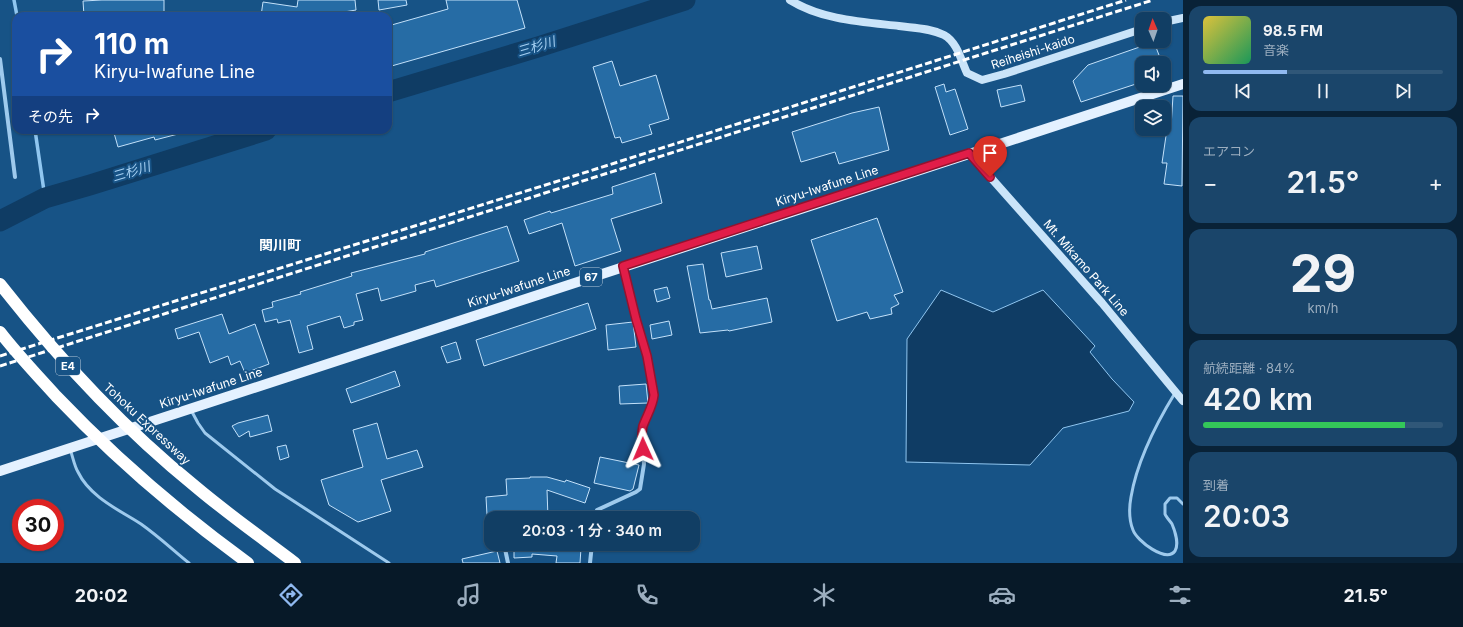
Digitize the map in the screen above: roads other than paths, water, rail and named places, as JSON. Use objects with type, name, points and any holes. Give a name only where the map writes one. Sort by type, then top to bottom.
[{"type":"highway","name":"Tohoku Expressway","points":[[0,284],[33,327],[64,362],[108,407],[195,487],[295,563]]},
{"type":"highway","name":"E4","points":[[0,332],[69,410],[132,471],[180,512],[248,563]]},
{"type":"main road","name":"Kiryu-Iwafune Line","points":[[0,471],[1183,84]]},
{"type":"street","name":"Reiheishi-kaido","points":[[790,0],[800,6],[829,16],[862,22],[928,30],[944,35],[954,44],[967,73],[982,80],[1135,31]]},
{"type":"street","points":[[1171,21],[1183,18]]},
{"type":"street","points":[[0,59],[15,177]]},
{"type":"street","name":"Mt. Mikamo Park Line","points":[[969,153],[1102,303],[1183,401]]},
{"type":"street","points":[[596,511],[640,489],[644,464],[642,434],[643,426],[654,401],[647,356],[623,266]]},
{"type":"street","points":[[505,551],[508,563]]},
{"type":"street","points":[[590,563],[591,551]]},
{"type":"lane","points":[[1176,392],[1159,420],[1138,470],[1131,497],[1130,518],[1133,532],[1144,544],[1157,554],[1166,556],[1173,554],[1176,549],[1176,540],[1172,525],[1165,514],[1165,504],[1170,498],[1177,498],[1183,504]]},
{"type":"lane","points":[[190,408],[205,433],[274,489],[389,563]]},
{"type":"lane","points":[[70,447],[78,473],[89,487],[110,505],[141,524],[189,563]]},
{"type":"water","points":[[941,290],[993,312],[1043,290],[1095,346],[1090,352],[1112,379],[1134,402],[1129,411],[1063,428],[1030,465],[906,462],[907,339]]},
{"type":"waterway","points":[[14,0],[16,12]]},
{"type":"waterway","name":"三杉川","points":[[392,91],[538,47],[685,0]]},
{"type":"waterway","points":[[36,134],[45,198]]},
{"type":"waterway","name":"三杉川","points":[[0,221],[45,198],[253,134]]},
{"type":"railway","points":[[0,356],[574,176],[1126,0]]},
{"type":"railway","points":[[0,366],[1153,0]]},
{"type":"district","name":"関川町","points":[[280,245]]}]
